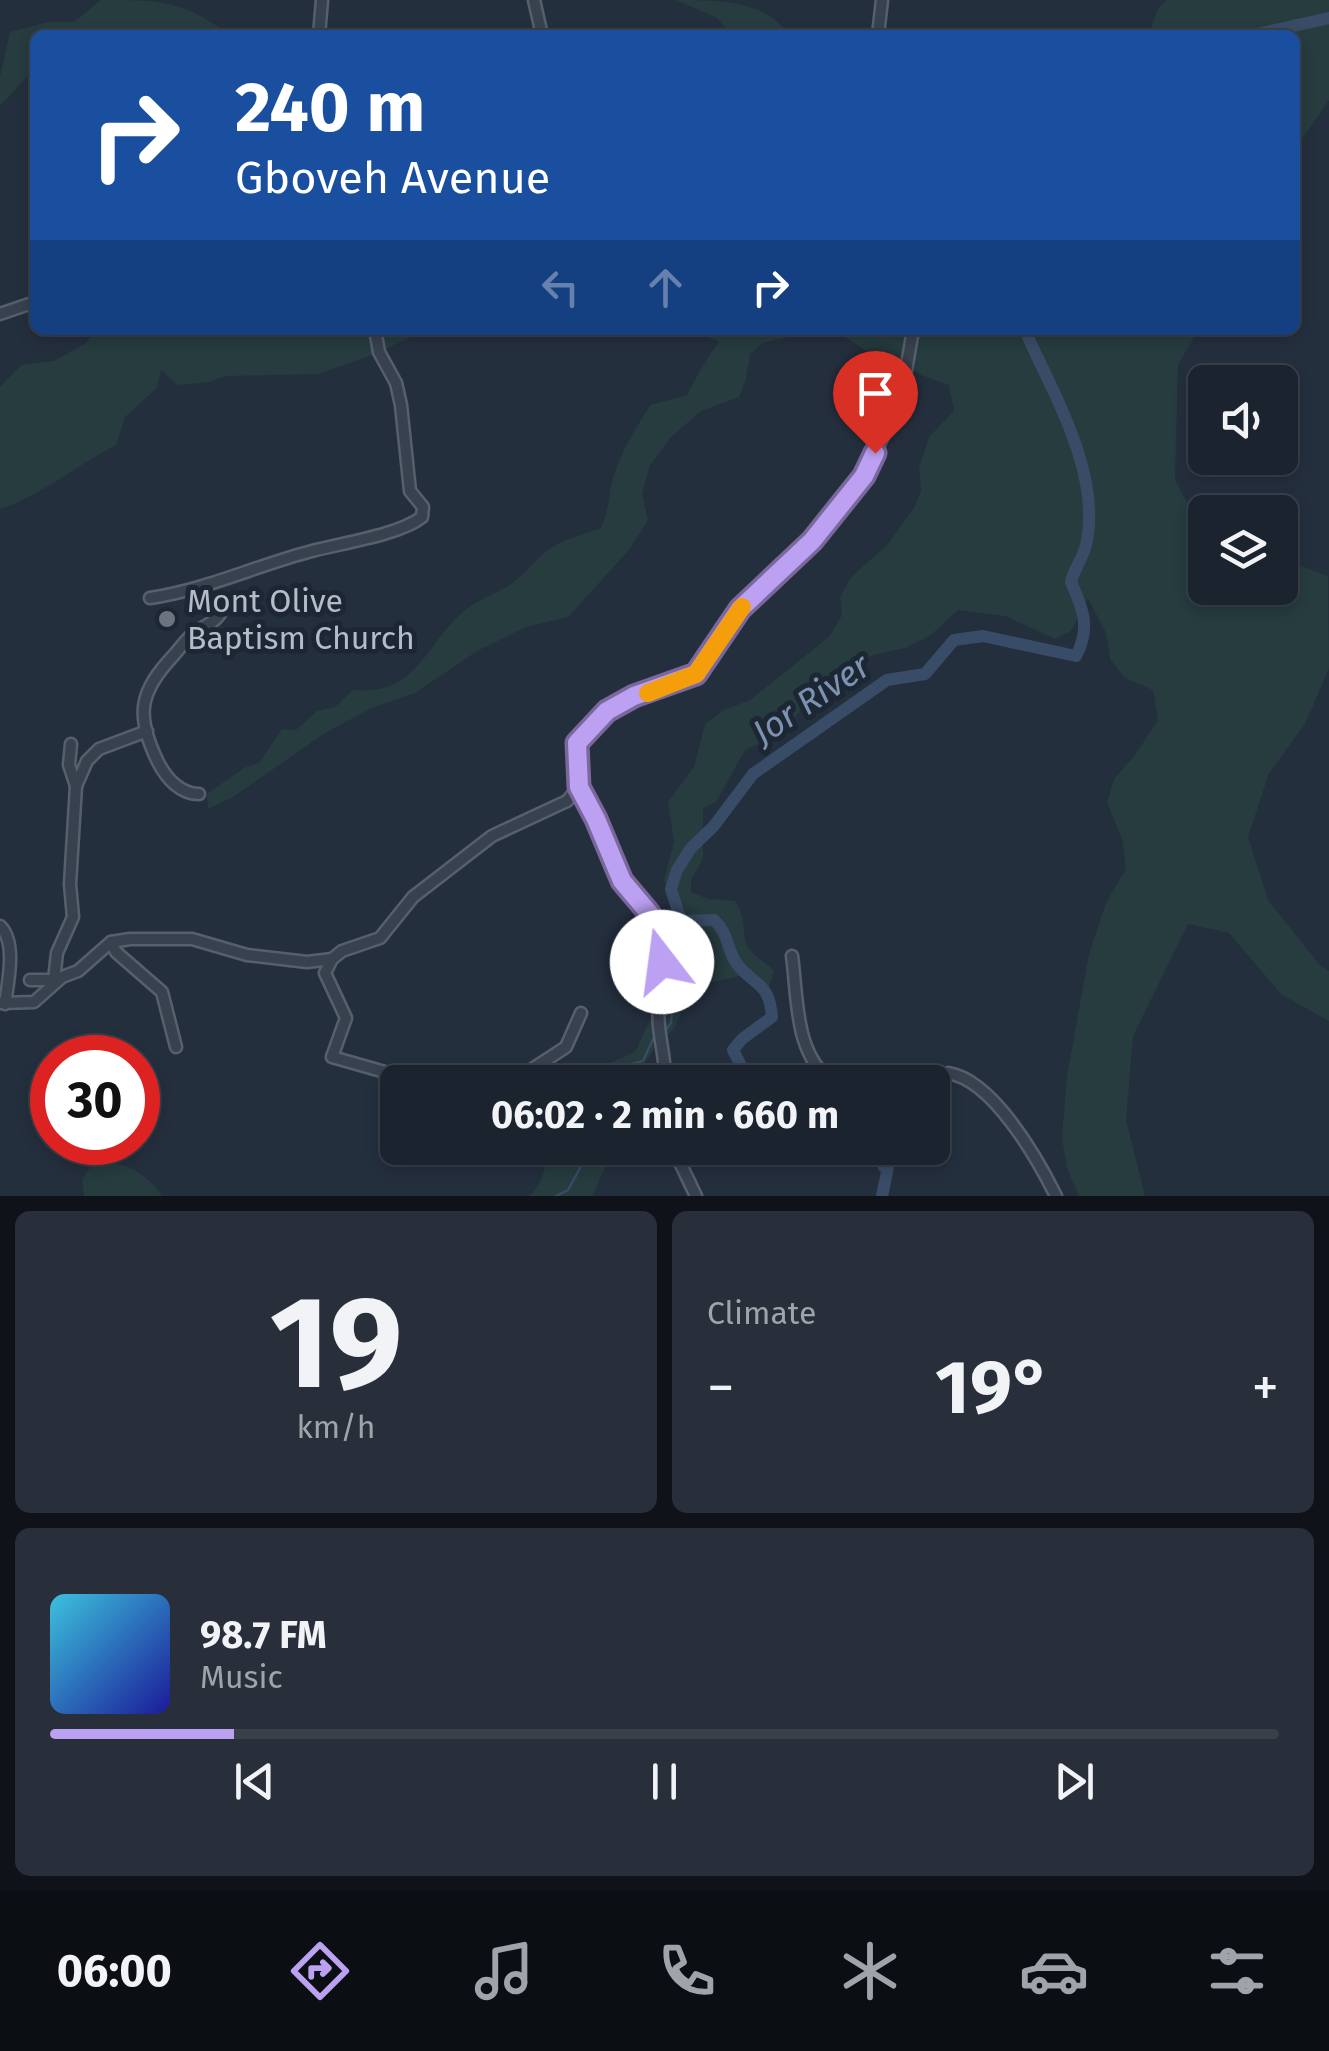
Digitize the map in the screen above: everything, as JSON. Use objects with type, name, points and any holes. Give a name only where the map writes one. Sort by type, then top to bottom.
[{"type":"street","points":[[320,30],[322,0]]},
{"type":"street","points":[[534,0],[541,30]]},
{"type":"street","points":[[879,30],[882,0]]},
{"type":"street","points":[[0,314],[30,304]]},
{"type":"street","points":[[150,598],[182,593],[233,574],[416,522],[424,513],[420,500],[410,492],[396,383],[379,352],[376,335]]},
{"type":"street","points":[[662,1065],[656,1024],[660,992],[666,980],[661,972],[658,930],[622,881],[592,808],[579,787],[577,743],[607,711],[696,674],[740,609],[812,541],[864,476],[886,430],[892,400],[904,382],[912,335]]},
{"type":"street","points":[[199,794],[187,794],[159,763],[147,730],[144,706],[146,689],[195,632],[213,624],[220,614]]},
{"type":"street","points":[[76,786],[87,761],[99,749],[147,730]]},
{"type":"street","points":[[0,926],[8,934],[9,953],[3,1004],[34,1002],[50,991],[58,978],[57,952],[74,918],[70,884],[76,786],[70,744]]},
{"type":"street","points":[[380,1071],[332,1057],[346,1018],[325,973],[332,959],[342,951],[380,938],[413,897],[468,854],[522,819],[567,800],[579,787]]},
{"type":"street","points":[[30,980],[58,978],[78,971],[112,942],[130,938],[192,939],[247,955],[307,962],[332,959]]},
{"type":"street","points":[[112,942],[116,952],[162,992],[176,1047]]},
{"type":"street","points":[[792,956],[806,1052],[814,1065]]},
{"type":"street","points":[[538,1065],[566,1047],[582,1013]]},
{"type":"street","points":[[950,1074],[972,1084],[1006,1115],[1056,1196]]},
{"type":"street","points":[[681,1165],[696,1196]]},
{"type":"green space","points":[[101,0],[140,1],[170,4],[222,30],[30,30],[30,73],[0,106],[0,77],[10,32],[49,22],[74,22]]},
{"type":"green space","points":[[676,0],[740,4],[767,15],[785,30],[727,30],[717,18]]},
{"type":"green space","points":[[1166,0],[1329,0],[1329,100],[1300,142],[1300,30],[1150,30]]},
{"type":"green space","points":[[92,335],[415,335],[319,374],[225,376],[178,385],[161,370],[157,388],[125,417],[116,445],[29,497],[0,509],[0,387],[21,365],[54,361],[86,343]]},
{"type":"green space","points":[[703,335],[797,335],[763,343],[750,354],[739,397],[701,411],[671,437],[650,465],[642,494],[648,520],[629,550],[568,617],[526,627],[477,651],[415,693],[372,708],[325,733],[233,797],[208,809],[207,794],[244,768],[259,763],[282,729],[296,730],[317,711],[335,707],[353,690],[375,690],[406,677],[469,607],[511,584],[551,548],[601,528],[618,463],[650,405],[687,395],[719,342]]},
{"type":"green space","points":[[842,335],[1196,335],[1178,364],[1175,480],[1188,505],[1188,605],[1298,605],[1298,565],[1328,576],[1329,668],[1305,724],[1269,773],[1248,837],[1268,900],[1319,964],[1329,971],[1329,1021],[1281,994],[1229,933],[1188,924],[1133,1036],[1126,1120],[1145,1196],[1079,1196],[1067,1168],[1062,1138],[1067,1076],[1089,954],[1106,903],[1126,869],[1122,839],[1107,803],[1114,779],[1158,720],[1153,690],[1125,678],[1110,659],[1106,633],[1088,598],[1071,631],[1055,639],[1005,616],[958,610],[931,635],[905,648],[835,670],[781,733],[745,750],[716,802],[703,808],[703,858],[691,880],[691,892],[708,899],[735,901],[742,916],[746,944],[774,971],[767,994],[749,974],[704,984],[688,1000],[673,1030],[657,1044],[644,1065],[608,1065],[635,1052],[651,1018],[684,972],[664,880],[674,842],[668,802],[694,767],[705,724],[722,711],[750,700],[830,636],[842,615],[840,598],[851,577],[887,545],[914,508],[921,491],[919,468],[929,437],[954,411],[949,385],[921,375],[891,357],[865,350]]},
{"type":"green space","points":[[91,1165],[120,1165],[149,1180],[162,1196],[84,1196],[82,1180]]},
{"type":"green space","points":[[546,1165],[606,1165],[592,1196],[529,1196]]},
{"type":"waterway","name":"Jor River","points":[[1275,30],[1329,18]]},
{"type":"waterway","name":"Jor River","points":[[740,1065],[733,1050],[772,1017],[770,1005],[764,990],[737,964],[714,920],[681,921],[671,889],[691,848],[713,827],[753,774],[887,680],[925,674],[954,640],[983,636],[1076,656],[1081,646],[1084,619],[1071,582],[1086,545],[1087,492],[1073,438],[1028,335]]},
{"type":"waterway","points":[[665,1031],[671,1023],[673,999],[685,983],[690,963],[693,921],[681,921]]},
{"type":"waterway","points":[[627,1065],[643,1061],[655,1035]]},
{"type":"waterway","points":[[556,1196],[568,1190],[582,1165]]},
{"type":"waterway","name":"Jor River","points":[[882,1196],[888,1167],[884,1165]]},
{"type":"slow traffic","points":[[648,693],[696,674],[742,607]]},
{"type":"place","name":"Mont Olive Baptism Church","points":[[167,619]]},
{"type":"route","points":[[662,962],[658,930],[622,881],[579,787],[577,743],[607,711],[634,696],[696,674],[740,609],[812,541],[864,476],[875,453]]}]
